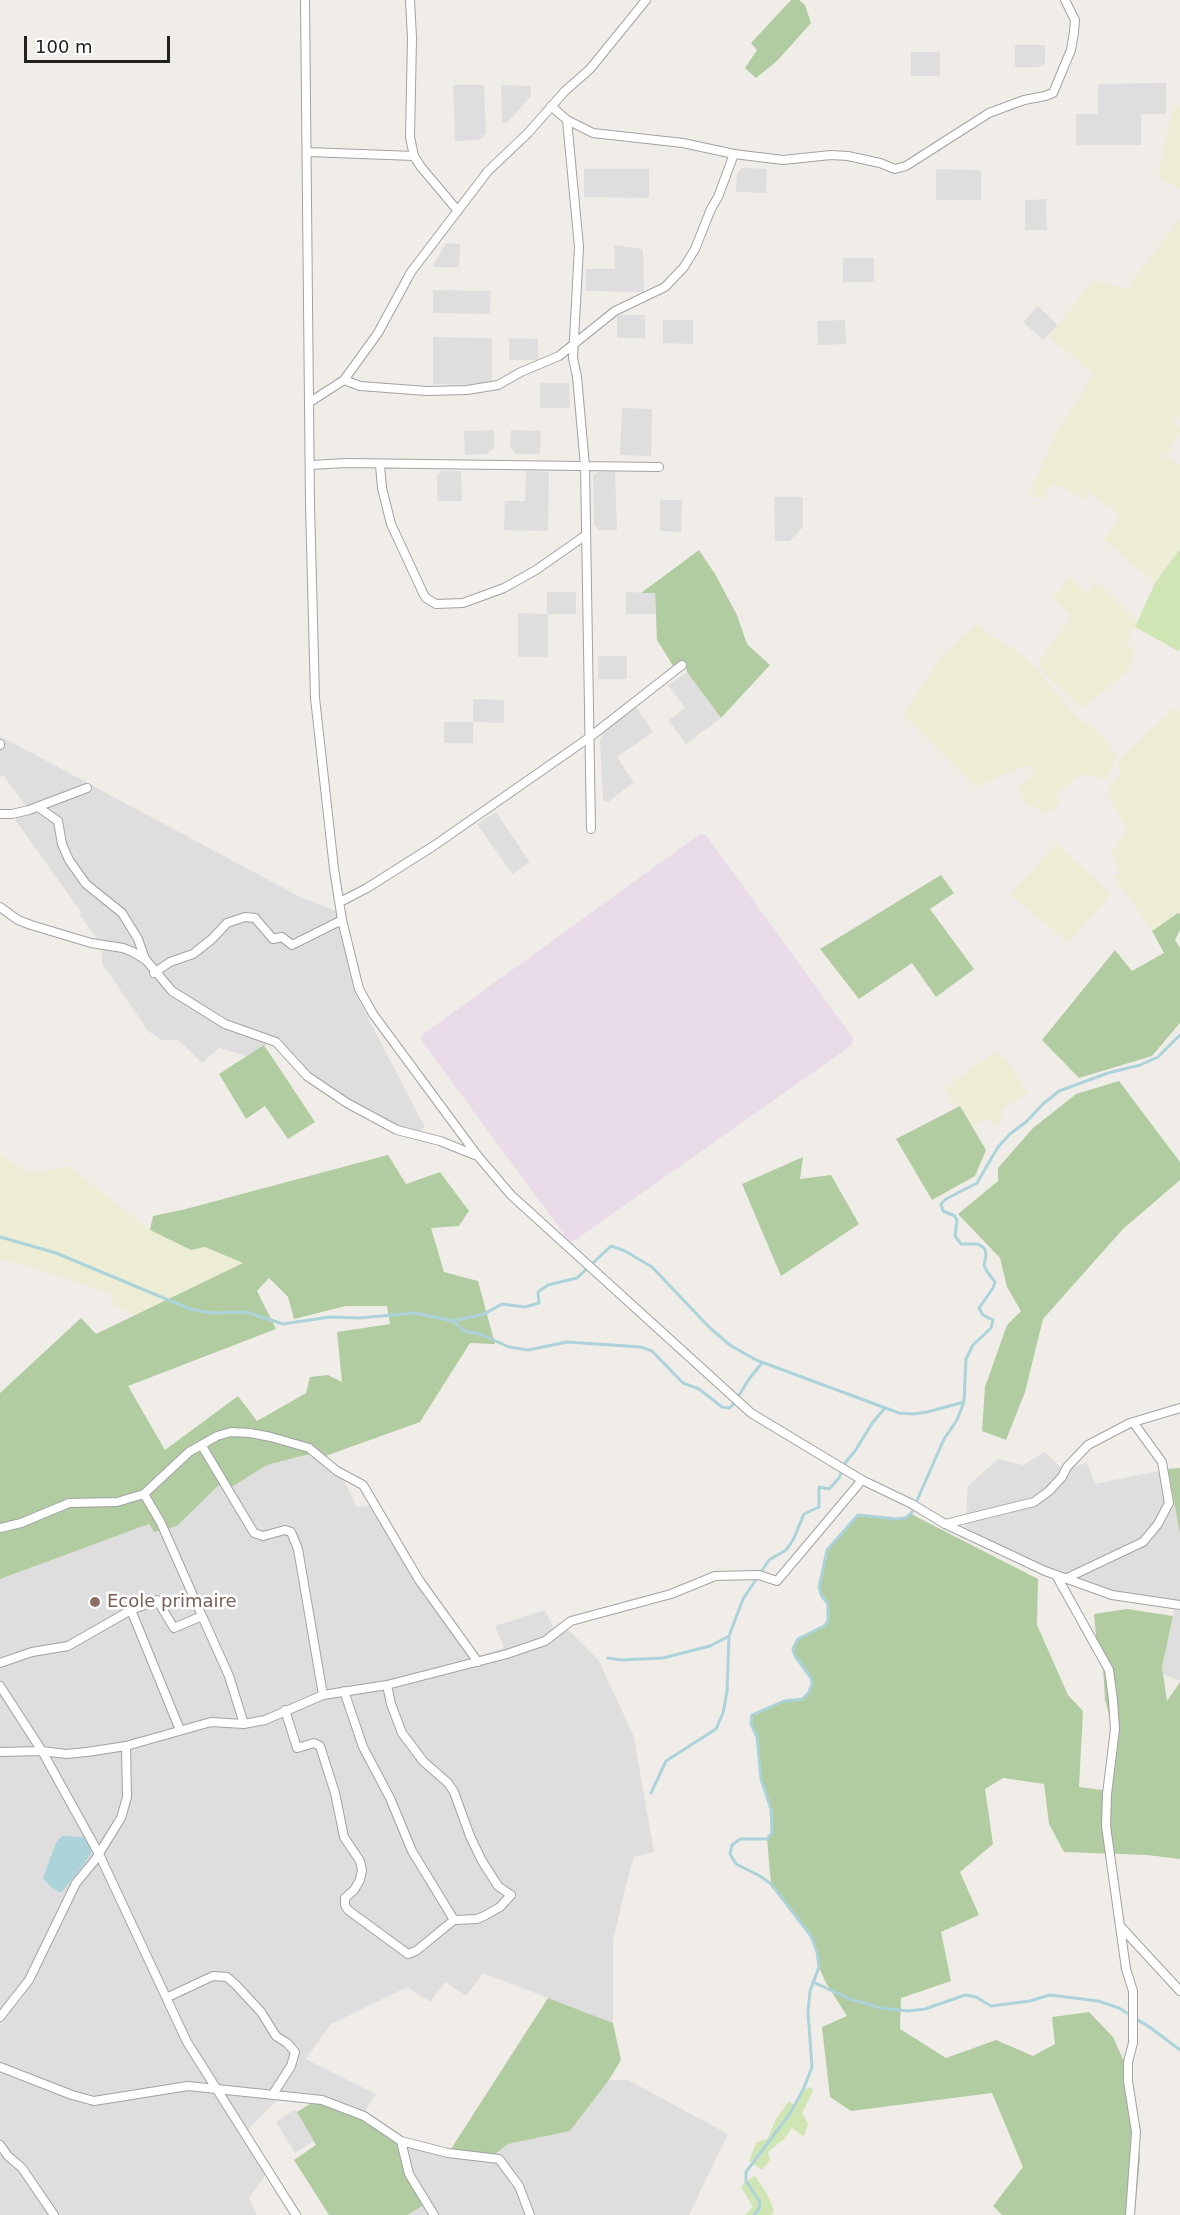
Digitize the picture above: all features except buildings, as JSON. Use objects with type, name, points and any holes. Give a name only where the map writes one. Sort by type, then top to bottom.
[{"type":"street","points":[[305,0],[315,698],[334,869],[342,920],[359,989],[373,1014],[477,1155],[511,1195],[751,1413],[862,1480],[912,1504],[945,1524],[1056,1575],[1113,1595],[1180,1605]]},
{"type":"street","points":[[410,0],[412,38],[410,137],[414,156],[421,168],[458,211]]},
{"type":"street","points":[[310,402],[344,380],[378,333],[411,272],[488,171],[590,69],[646,0]]},
{"type":"street","points":[[551,106],[567,120],[593,133],[683,143],[734,154],[783,160],[848,156],[896,169],[906,166],[989,113],[1053,93],[1071,50],[1074,32],[1075,20],[1065,0]]},
{"type":"street","points":[[567,120],[579,247],[573,346],[585,465],[591,829]]},
{"type":"street","points":[[308,153],[348,152],[414,156]]},
{"type":"street","points":[[344,380],[360,386],[426,391],[467,390],[498,385],[521,372],[559,356],[615,311],[665,287],[684,267],[695,249],[734,154]]},
{"type":"street","points":[[311,465],[659,467]]},
{"type":"street","points":[[380,465],[382,488],[391,524],[423,593],[426,598],[436,604],[463,603],[504,588],[536,570],[586,535]]},
{"type":"street","points":[[340,902],[367,888],[435,845],[590,736],[682,665]]},
{"type":"street","points":[[0,814],[12,814],[38,807],[87,788]]},
{"type":"street","points":[[38,807],[58,821],[62,844],[69,860],[86,884],[122,914],[138,939],[154,973],[172,991],[225,1024],[276,1042],[307,1076],[347,1103],[398,1130],[440,1141],[477,1155]]},
{"type":"street","points":[[0,907],[18,920],[91,943],[123,948],[146,960]]},
{"type":"street","points":[[154,973],[170,962],[193,954],[227,923],[245,917],[255,918],[273,939],[282,937],[292,945],[342,920]]},
{"type":"street","points":[[945,1524],[1034,1502],[1049,1491],[1088,1445],[1133,1422],[1180,1408]]},
{"type":"street","points":[[1067,1578],[1143,1542],[1158,1524],[1169,1503],[1162,1462],[1133,1422]]},
{"type":"street","points":[[0,1528],[21,1523],[69,1503],[117,1502],[144,1494],[189,1452],[217,1436],[231,1432],[271,1437],[309,1448],[337,1472],[363,1485],[419,1580],[478,1662]]},
{"type":"street","points":[[202,1446],[254,1533],[263,1536],[285,1530],[291,1532],[298,1549],[323,1695]]},
{"type":"street","points":[[0,1752],[42,1751],[66,1754],[126,1746],[211,1722],[244,1724],[265,1720],[323,1695],[387,1685],[478,1662],[545,1641],[564,1624],[580,1617],[671,1594],[715,1576],[759,1575],[777,1581],[862,1480]]},
{"type":"street","points":[[144,1494],[162,1522],[229,1677],[244,1724]]},
{"type":"street","points":[[1056,1575],[1109,1670],[1115,1729],[1107,1794],[1106,1826],[1126,1969],[1133,1991],[1133,2043],[1128,2062],[1128,2080],[1136,2132],[1130,2215]]},
{"type":"street","points":[[0,1663],[32,1652],[68,1646],[131,1610],[159,1600],[174,1628],[202,1617]]},
{"type":"street","points":[[131,1610],[180,1730]]},
{"type":"street","points":[[285,1710],[297,1748],[314,1743],[320,1746],[344,1837],[360,1861],[362,1870],[360,1880],[344,1902],[348,1910],[408,1954],[416,1951],[454,1920],[477,1919],[484,1916],[500,1907],[511,1895],[498,1886],[482,1861],[454,1792],[448,1783],[423,1761],[402,1733],[391,1704],[387,1685]]},
{"type":"street","points":[[0,1686],[42,1751],[99,1854],[168,1997],[187,2042],[296,2215]]},
{"type":"street","points":[[344,1691],[363,1747],[390,1798],[412,1851],[454,1920]]},
{"type":"street","points":[[0,2017],[28,1980],[54,1931],[70,1892],[99,1854],[121,1818],[128,1772],[126,1746]]},
{"type":"street","points":[[1121,1927],[1180,1991]]},
{"type":"street","points":[[168,1997],[213,1976],[227,1977],[236,1984],[261,2012],[276,2036],[295,2052],[291,2066],[273,2094]]},
{"type":"street","points":[[0,2067],[72,2095],[94,2101],[188,2086],[317,2099],[364,2116],[401,2141],[448,2153],[499,2158],[519,2186],[530,2215]]},
{"type":"street","points":[[401,2141],[409,2174],[434,2215]]},
{"type":"street","points":[[0,2145],[34,2183],[54,2215]]},
{"type":"shaded area","points":[[1015,45],[1045,45],[1045,63],[1039,67],[1015,67]]},
{"type":"shaded area","points":[[911,52],[940,52],[940,76],[911,76]]},
{"type":"shaded area","points":[[1166,83],[1166,114],[1141,114],[1141,145],[1076,145],[1076,114],[1098,114],[1098,84]]},
{"type":"shaded area","points":[[453,85],[484,85],[486,133],[480,140],[455,141]]},
{"type":"shaded area","points":[[501,85],[531,86],[531,96],[507,123],[502,123]]},
{"type":"shaded area","points":[[742,168],[767,169],[766,193],[736,192],[737,173]]},
{"type":"shaded area","points":[[584,169],[649,169],[649,198],[584,197]]},
{"type":"shaded area","points":[[936,169],[981,170],[981,200],[936,200]]},
{"type":"shaded area","points":[[1046,199],[1047,230],[1025,230],[1025,200]]},
{"type":"shaded area","points":[[446,243],[460,244],[459,267],[432,267]]},
{"type":"shaded area","points":[[614,245],[643,249],[644,292],[586,291],[586,269],[615,269]]},
{"type":"shaded area","points":[[843,258],[874,258],[874,282],[843,282]]},
{"type":"shaded area","points":[[433,290],[491,291],[490,314],[433,313]]},
{"type":"shaded area","points":[[1038,306],[1058,325],[1043,340],[1023,322]]},
{"type":"shaded area","points":[[617,315],[645,315],[645,338],[617,338]]},
{"type":"shaded area","points":[[663,320],[693,320],[693,344],[663,343]]},
{"type":"shaded area","points":[[845,320],[846,344],[818,345],[817,321]]},
{"type":"shaded area","points":[[433,337],[492,338],[492,385],[433,384]]},
{"type":"shaded area","points":[[509,338],[538,339],[538,360],[509,360]]},
{"type":"shaded area","points":[[540,383],[569,383],[570,408],[540,408]]},
{"type":"shaded area","points":[[622,408],[652,409],[651,456],[620,455]]},
{"type":"shaded area","points":[[494,430],[494,448],[487,454],[465,455],[464,431]]},
{"type":"shaded area","points":[[511,430],[541,431],[540,454],[516,454],[510,447]]},
{"type":"shaded area","points":[[441,471],[461,471],[462,501],[437,501],[437,475]]},
{"type":"shaded area","points":[[526,471],[549,472],[548,531],[504,530],[505,501],[525,501]]},
{"type":"shaded area","points":[[615,471],[617,530],[599,530],[594,525],[593,476],[598,472]]},
{"type":"shaded area","points":[[774,497],[803,497],[803,527],[790,541],[775,541]]},
{"type":"shaded area","points":[[660,500],[682,500],[681,532],[660,531]]},
{"type":"shaded area","points":[[547,592],[576,592],[576,614],[548,614],[548,657],[518,657],[518,613],[547,614]]},
{"type":"shaded area","points":[[626,592],[655,593],[655,614],[626,614]]},
{"type":"shaded area","points":[[598,656],[627,656],[627,679],[598,679]]},
{"type":"shaded area","points":[[687,672],[721,718],[686,744],[668,720],[685,708],[668,685]]},
{"type":"shaded area","points":[[473,699],[504,700],[504,723],[473,722]]},
{"type":"shaded area","points":[[636,707],[653,732],[617,757],[634,782],[608,802],[603,800],[600,740],[604,730]]},
{"type":"shaded area","points":[[444,722],[473,722],[473,743],[444,743]]},
{"type":"shaded area","points":[[0,736],[304,899],[337,911],[354,991],[425,1127],[408,1138],[394,1133],[352,1104],[331,1086],[310,1077],[276,1039],[247,1056],[219,1048],[202,1063],[178,1040],[162,1040],[148,1031],[102,963],[102,945],[16,821],[17,813],[28,809],[3,775],[0,777]]},
{"type":"shaded area","points":[[496,812],[530,862],[512,874],[477,824]]},
{"type":"shaded area","points":[[700,834],[706,835],[853,1038],[852,1045],[574,1241],[569,1241],[421,1040],[422,1035]]},
{"type":"shaded area","points":[[1045,1452],[1063,1470],[1087,1463],[1095,1484],[1168,1469],[1180,1534],[1180,1681],[1163,1674],[1162,1667],[1175,1605],[1113,1593],[1045,1571],[965,1527],[968,1486],[998,1459],[1023,1465]]},
{"type":"shaded area","points":[[315,1453],[338,1467],[357,1507],[376,1505],[397,1545],[476,1657],[504,1648],[495,1626],[545,1610],[556,1633],[569,1630],[599,1661],[634,1737],[654,1852],[634,1857],[625,1889],[613,1941],[613,2023],[483,1973],[466,1996],[445,1982],[430,2002],[407,1987],[330,2025],[306,2059],[376,2094],[362,2116],[282,2095],[245,2133],[268,2171],[249,2199],[257,2215],[0,2215],[0,1579],[149,1524],[177,1526],[220,1484],[230,1488],[267,1465]]},
{"type":"shaded area","points":[[609,2080],[628,2080],[728,2134],[689,2215],[407,2215],[427,2202],[397,2138],[449,2152],[494,2155],[508,2144],[570,2131]]},
{"type":"shaded area","points":[[295,2109],[314,2141],[295,2153],[276,2122]]},
{"type":"green space","points":[[791,0],[799,0],[805,5],[811,23],[777,61],[756,78],[745,68],[757,50],[751,43]]},
{"type":"green space","points":[[1180,105],[1180,189],[1158,176],[1172,110]]},
{"type":"green space","points":[[1180,218],[1180,414],[1174,423],[1180,427],[1180,433],[1165,457],[1180,465],[1180,549],[1155,583],[1104,540],[1120,515],[1089,492],[1084,500],[1053,483],[1042,500],[1029,494],[1055,435],[1093,374],[1049,337],[1093,280],[1126,289]]},
{"type":"green space","points":[[1180,549],[1180,648],[1178,651],[1135,627],[1155,583]]},
{"type":"green space","points":[[699,550],[737,615],[747,644],[770,665],[721,718],[687,672],[685,662],[675,669],[657,640],[655,593],[641,593]]},
{"type":"green space","points":[[1069,577],[1087,594],[1096,581],[1138,621],[1126,644],[1136,654],[1126,673],[1082,709],[1040,668],[1038,662],[1071,616],[1053,599]]},
{"type":"green space","points":[[977,624],[991,636],[1016,650],[1038,670],[1077,718],[1104,738],[1117,757],[1105,781],[1090,775],[1079,776],[1055,796],[1060,804],[1048,813],[1027,804],[1018,787],[1034,776],[1027,765],[975,787],[903,715],[942,655]]},
{"type":"green space","points":[[1175,707],[1180,712],[1180,914],[1178,913],[1152,931],[1114,877],[1120,872],[1110,853],[1128,831],[1108,796],[1110,785],[1120,773],[1118,761]]},
{"type":"green space","points":[[1056,843],[1108,891],[1109,897],[1068,943],[1010,895]]},
{"type":"green space","points":[[941,875],[954,893],[930,909],[974,969],[936,997],[912,963],[859,999],[820,949]]},
{"type":"green space","points":[[1178,913],[1180,914],[1180,930],[1175,940],[1180,948],[1180,1023],[1152,1056],[1079,1078],[1042,1040],[1115,950],[1132,971],[1164,953],[1152,931]]},
{"type":"green space","points":[[264,1045],[315,1122],[288,1139],[265,1106],[246,1119],[219,1074]]},
{"type":"green space","points":[[996,1051],[1007,1061],[1028,1093],[1002,1110],[1002,1120],[995,1125],[987,1119],[972,1126],[961,1106],[956,1108],[944,1089]]},
{"type":"green space","points":[[1119,1081],[1180,1162],[1180,1180],[1123,1229],[1043,1319],[1025,1392],[1006,1440],[982,1431],[985,1387],[1007,1325],[1021,1311],[1007,1287],[1000,1258],[958,1214],[998,1181],[998,1168],[1033,1128],[1076,1094]]},
{"type":"green space","points":[[960,1106],[986,1150],[975,1176],[932,1200],[896,1139]]},
{"type":"green space","points":[[0,1154],[29,1174],[69,1166],[150,1230],[205,1247],[243,1263],[136,1315],[113,1306],[112,1295],[32,1267],[0,1259]]},
{"type":"green space","points":[[388,1155],[406,1184],[440,1172],[469,1211],[459,1226],[431,1228],[444,1272],[478,1281],[495,1344],[470,1343],[420,1422],[320,1458],[314,1453],[267,1465],[230,1488],[220,1484],[177,1526],[154,1532],[149,1524],[0,1579],[0,1393],[81,1318],[96,1334],[243,1263],[205,1247],[191,1250],[150,1230],[153,1216]],"holes":[[[269,1278],[288,1297],[294,1319],[346,1306],[387,1306],[390,1324],[337,1332],[342,1382],[328,1375],[310,1377],[306,1393],[257,1421],[238,1396],[165,1450],[128,1386],[276,1329],[257,1291]]]},
{"type":"green space","points":[[803,1157],[800,1179],[831,1175],[859,1224],[781,1276],[742,1184]]},
{"type":"green space","points":[[1180,1468],[1180,1534],[1168,1469]]},
{"type":"green space","points":[[911,1514],[1038,1579],[1037,1625],[1068,1695],[1083,1711],[1079,1787],[1110,1791],[1112,1726],[1105,1700],[1103,1668],[1097,1647],[1094,1614],[1127,1609],[1173,1616],[1162,1667],[1167,1701],[1180,1682],[1180,1859],[1147,1855],[1064,1852],[1049,1824],[1044,1784],[1003,1778],[985,1789],[993,1844],[960,1872],[979,1915],[941,1932],[951,1981],[901,1998],[900,2029],[946,2058],[996,2040],[1033,2056],[1055,2044],[1052,2017],[1089,2012],[1113,2037],[1132,2079],[1140,2159],[1135,2212],[1131,2215],[1002,2215],[993,2206],[1023,2167],[992,2093],[851,2111],[830,2097],[822,2027],[847,2016],[826,1983],[819,1967],[817,1952],[811,1936],[771,1884],[767,1839],[772,1833],[771,1809],[761,1779],[757,1737],[751,1724],[752,1715],[784,1701],[803,1699],[809,1692],[812,1684],[811,1678],[795,1656],[793,1649],[798,1639],[824,1626],[828,1621],[828,1604],[821,1595],[819,1587],[829,1547],[858,1515],[896,1519],[905,1518]]},
{"type":"green space","points":[[548,1998],[613,2023],[621,2060],[609,2080],[570,2131],[508,2144],[494,2155],[449,2152]]},
{"type":"green space","points":[[811,2087],[813,2091],[802,2113],[808,2124],[804,2137],[792,2128],[784,2139],[768,2152],[770,2160],[762,2170],[749,2161],[756,2143],[768,2138],[776,2119],[789,2101],[795,2105],[803,2090]]},
{"type":"green space","points":[[318,2099],[362,2116],[397,2138],[427,2203],[407,2215],[329,2215],[294,2160],[316,2145],[297,2112]]},
{"type":"green space","points":[[755,2176],[774,2210],[772,2215],[745,2215],[753,2207],[741,2187]]},
{"type":"water","points":[[62,1836],[84,1837],[92,1852],[61,1893],[52,1888],[43,1878],[56,1843]]},
{"type":"waterway","points":[[754,2215],[759,2209],[760,2202],[746,2181],[746,2172],[789,2115],[803,2090],[812,2067],[808,2012],[810,1991],[819,1967],[817,1952],[811,1936],[771,1884],[736,1864],[730,1854],[732,1845],[740,1839],[767,1839],[772,1833],[771,1809],[761,1779],[757,1737],[751,1724],[752,1715],[784,1701],[803,1699],[809,1692],[812,1684],[811,1678],[795,1656],[793,1649],[798,1639],[824,1626],[828,1621],[828,1604],[821,1595],[819,1587],[827,1550],[858,1515],[896,1519],[905,1518],[911,1514],[944,1439],[957,1420],[964,1402],[966,1359],[973,1345],[991,1328],[993,1320],[983,1315],[979,1308],[995,1282],[984,1265],[985,1249],[978,1244],[961,1244],[955,1236],[957,1221],[955,1216],[943,1211],[941,1204],[977,1183],[998,1147],[1059,1091],[1158,1057],[1180,1035]]},
{"type":"waterway","points":[[0,1237],[56,1253],[190,1309],[212,1313],[246,1312],[283,1324],[330,1317],[359,1318],[415,1313],[453,1321],[484,1314],[502,1304],[525,1307],[539,1303],[538,1292],[548,1285],[577,1278],[611,1246],[625,1251],[652,1267],[710,1328],[730,1345],[756,1360],[899,1413],[927,1412],[964,1402]]},
{"type":"waterway","points":[[453,1321],[464,1331],[480,1334],[509,1347],[528,1350],[567,1342],[641,1347],[652,1351],[683,1383],[699,1389],[722,1407],[729,1408],[762,1363]]},
{"type":"waterway","points":[[608,1658],[621,1660],[663,1658],[710,1646],[729,1636],[743,1599],[769,1560],[786,1550],[804,1514],[819,1507],[819,1487],[829,1489],[839,1478],[845,1463],[885,1408]]},
{"type":"waterway","points":[[651,1793],[666,1761],[716,1729],[723,1713],[727,1692],[729,1636]]},
{"type":"waterway","points":[[813,1982],[850,1999],[881,2008],[908,2011],[925,2009],[965,1995],[976,1997],[991,2006],[1030,2001],[1050,1995],[1098,2001],[1119,2008],[1180,2050]]},
{"type":"place","name":"Ecole primaire","points":[[95,1602]]}]
